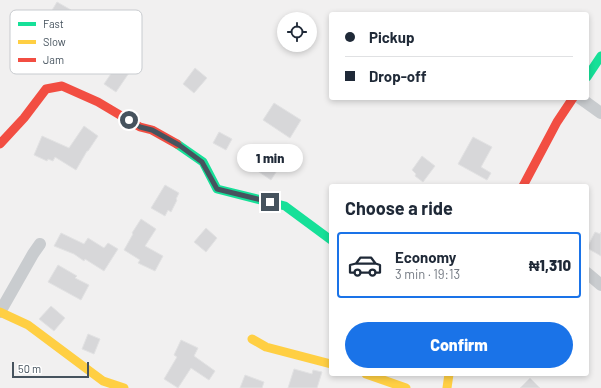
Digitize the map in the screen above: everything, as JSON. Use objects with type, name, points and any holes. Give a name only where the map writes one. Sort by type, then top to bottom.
[{"type":"street","points":[[589,74],[601,56]]},
{"type":"street","points":[[0,144],[24,118],[46,89],[62,86],[98,102],[140,127],[152,130],[179,145],[202,162],[217,189],[285,206],[329,239]]},
{"type":"street","points":[[524,184],[557,122],[572,100]]},
{"type":"street","points":[[583,100],[601,113]]},
{"type":"street","points":[[40,244],[0,312],[28,324],[72,359],[103,380],[124,388]]},
{"type":"street","points":[[589,275],[601,285]]},
{"type":"street","points":[[252,339],[266,346],[329,363]]},
{"type":"street","points":[[372,376],[406,388]]},
{"type":"street","points":[[447,388],[449,376]]},
{"type":"building","points":[[57,2],[71,10],[52,10]]},
{"type":"building","points":[[195,68],[207,78],[194,93],[183,84]]},
{"type":"building","points":[[111,74],[128,74],[116,92],[104,84]]},
{"type":"building","points":[[274,103],[301,120],[290,138],[263,120]]},
{"type":"building","points":[[84,126],[98,136],[76,170],[55,157],[53,161],[48,159],[47,161],[34,155],[42,136],[69,148]]},
{"type":"building","points":[[219,132],[232,139],[226,150],[213,143]]},
{"type":"building","points":[[473,137],[492,147],[481,167],[491,173],[487,180],[458,164]]},
{"type":"building","points":[[245,147],[278,169],[271,180],[238,158]]},
{"type":"building","points":[[422,156],[435,166],[423,182],[415,176],[416,174],[412,170]]},
{"type":"building","points":[[165,185],[179,193],[171,212],[168,210],[165,216],[151,208]]},
{"type":"building","points":[[141,219],[156,229],[145,246],[163,256],[155,271],[138,263],[140,260],[124,250]]},
{"type":"building","points":[[206,228],[217,238],[206,252],[194,242]]},
{"type":"building","points":[[595,232],[600,234],[601,232],[601,256],[589,249],[589,244]]},
{"type":"building","points":[[61,233],[84,244],[88,238],[104,248],[108,243],[118,249],[104,271],[85,259],[84,261],[74,254],[54,246]]},
{"type":"building","points":[[58,265],[77,276],[75,278],[89,285],[81,300],[48,282]]},
{"type":"building","points":[[51,306],[65,318],[54,331],[39,319]]},
{"type":"building","points":[[88,334],[100,339],[94,354],[82,349]]},
{"type":"building","points":[[181,340],[198,348],[194,356],[215,371],[209,380],[191,368],[178,388],[164,379],[177,357],[174,355]]},
{"type":"building","points":[[294,369],[312,374],[313,370],[322,372],[317,388],[288,388]]},
{"type":"building","points":[[245,375],[264,382],[262,388],[240,388]]},
{"type":"building","points":[[530,378],[540,388],[520,388]]},
{"type":"traffic: fast","points":[[589,74],[601,56]]},
{"type":"traffic: fast","points":[[177,144],[203,162],[217,189],[285,206],[329,239]]},
{"type":"traffic: slow","points":[[0,312],[28,325],[103,381],[124,388]]},
{"type":"traffic: slow","points":[[252,339],[266,347],[329,363]]},
{"type":"traffic: slow","points":[[372,376],[406,388]]},
{"type":"traffic: slow","points":[[447,388],[449,376]]},
{"type":"traffic: jam","points":[[0,144],[24,118],[46,89],[62,86],[98,102],[140,127],[152,130],[177,144]]},
{"type":"traffic: jam","points":[[524,184],[557,122],[572,100]]},
{"type":"route","points":[[129,120],[140,127],[152,130],[179,145],[202,162],[217,189],[270,202]]}]
